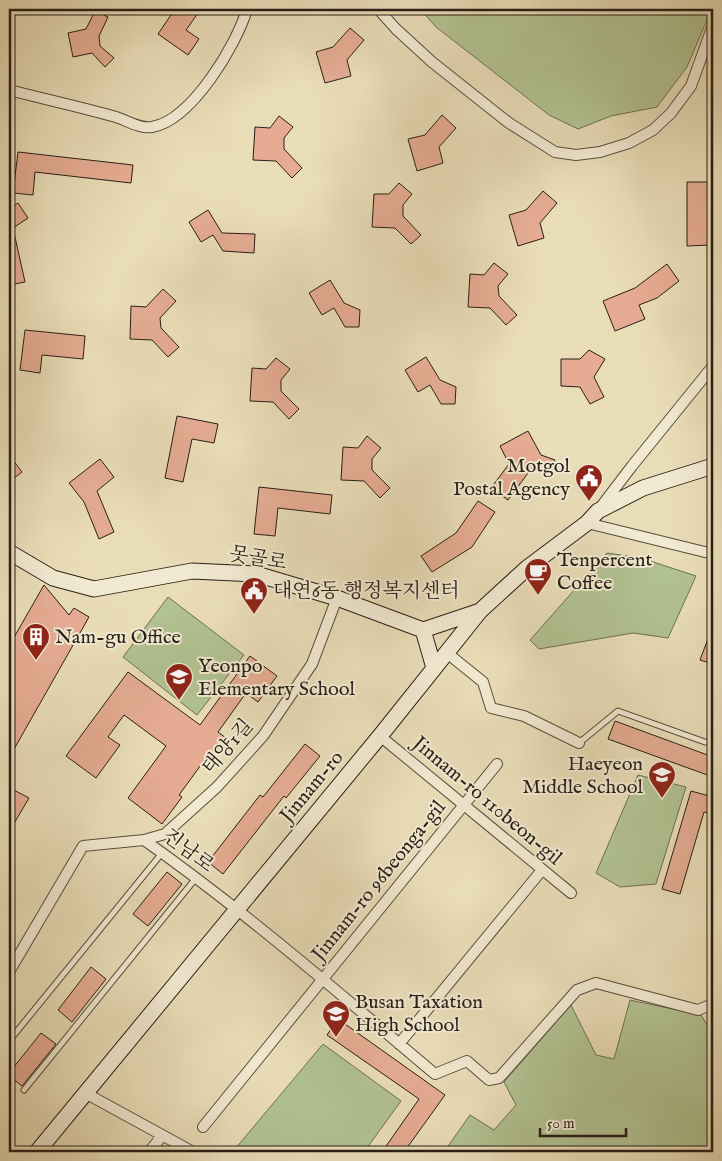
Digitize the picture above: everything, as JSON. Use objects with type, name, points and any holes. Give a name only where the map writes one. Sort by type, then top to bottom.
[{"type":"main road","name":"Jinnam-ro","points":[[37,1152],[87,1094],[480,611],[527,568],[587,523],[598,511],[643,488],[713,466]]},
{"type":"main road","name":"못골로","points":[[9,552],[52,578],[94,589],[192,570],[256,574],[337,598],[423,630]]},
{"type":"main road","points":[[434,668],[423,630],[480,611]]},
{"type":"street","points":[[9,90],[117,118],[140,126],[152,127],[168,121],[201,92],[225,56],[244,19],[247,9]]},
{"type":"street","points":[[378,9],[396,29],[432,62],[509,123],[554,152],[576,155],[600,152],[629,143],[653,130],[671,113],[691,86],[713,25]]},
{"type":"street","points":[[598,511],[713,366]]},
{"type":"street","points":[[587,523],[713,554]]},
{"type":"street","name":"태양1길","points":[[144,840],[165,834],[217,787],[263,736],[312,664],[337,598]]},
{"type":"street","points":[[446,653],[483,682],[491,708],[524,716],[579,743]]},
{"type":"street","name":"Jinnam-ro 110beon-gil","points":[[380,736],[572,893]]},
{"type":"street","name":"Jinnam-ro 96beonga-gil","points":[[203,1127],[497,764]]},
{"type":"street","name":"진남로","points":[[9,972],[83,846],[144,840],[237,910],[435,1074],[467,1061],[489,1080],[499,1078],[576,990],[596,983],[698,1010],[713,1004]]},
{"type":"street","points":[[399,1044],[542,870]]},
{"type":"street","points":[[87,1094],[193,1152]]},
{"type":"street","points":[[149,1152],[162,1136]]},
{"type":"lane","points":[[579,743],[618,711],[705,742]]},
{"type":"lane","points":[[9,1041],[162,852]]},
{"type":"lane","points":[[24,1090],[196,878]]},
{"type":"green space","points":[[420,9],[708,9],[710,13],[687,67],[657,107],[611,116],[578,129],[549,115],[436,27]]},
{"type":"green space","points":[[607,553],[641,558],[696,576],[668,638],[633,633],[539,649],[530,640]]},
{"type":"green space","points":[[168,597],[244,655],[197,715],[123,657]]},
{"type":"green space","points":[[638,775],[686,787],[656,884],[620,887],[596,873]]},
{"type":"green space","points":[[630,1000],[701,1015],[713,1035],[713,1152],[444,1152],[470,1115],[494,1130],[516,1105],[504,1082],[571,1005],[596,1055],[614,1059]]},
{"type":"green space","points":[[323,1044],[401,1101],[364,1152],[239,1152],[235,1149]]},
{"type":"building","points":[[175,9],[201,9],[186,30],[199,39],[188,55],[158,34]]},
{"type":"building","points":[[95,11],[108,17],[99,36],[100,46],[114,58],[105,67],[92,53],[73,57],[68,33],[86,29]]},
{"type":"building","points":[[350,28],[364,40],[347,60],[351,76],[325,83],[316,52],[333,47]]},
{"type":"building","points":[[442,115],[456,128],[439,147],[443,163],[417,171],[408,139],[425,135]]},
{"type":"building","points":[[279,116],[293,127],[284,138],[284,149],[302,168],[292,178],[276,161],[253,160],[255,127],[270,128]]},
{"type":"building","points":[[18,152],[133,165],[131,183],[35,172],[33,195],[13,193]]},
{"type":"building","points":[[687,182],[710,182],[710,245],[687,246]]},
{"type":"building","points":[[399,183],[412,194],[403,205],[403,216],[421,235],[411,244],[395,228],[372,227],[374,194],[389,194]]},
{"type":"building","points":[[543,191],[557,203],[540,223],[544,238],[518,246],[509,215],[526,210]]},
{"type":"building","points":[[18,203],[28,218],[13,228],[25,282],[9,285],[9,209]]},
{"type":"building","points":[[208,210],[222,233],[255,234],[254,253],[223,251],[213,235],[201,242],[189,222]]},
{"type":"building","points":[[494,263],[508,274],[498,286],[499,296],[517,315],[506,325],[490,308],[468,307],[470,274],[484,275]]},
{"type":"building","points":[[667,264],[679,281],[657,298],[639,305],[645,319],[615,331],[603,301],[635,288]]},
{"type":"building","points":[[330,280],[344,303],[360,310],[359,327],[345,327],[334,308],[322,315],[309,293]]},
{"type":"building","points":[[163,289],[176,301],[160,318],[161,328],[179,347],[168,357],[152,340],[130,339],[131,306],[146,307]]},
{"type":"building","points":[[25,330],[85,336],[83,359],[42,355],[40,373],[20,370]]},
{"type":"building","points":[[589,350],[605,359],[594,377],[604,397],[590,404],[580,387],[561,386],[561,359],[580,359]]},
{"type":"building","points":[[426,357],[440,380],[456,387],[455,404],[441,404],[430,385],[418,392],[405,370]]},
{"type":"building","points":[[276,358],[290,369],[281,380],[281,391],[299,409],[289,419],[273,402],[250,401],[252,368],[266,369]]},
{"type":"building","points":[[177,416],[218,424],[214,443],[192,439],[183,482],[165,478]]},
{"type":"building","points":[[528,431],[541,455],[555,460],[550,475],[531,469],[508,500],[491,488],[509,464],[500,446]]},
{"type":"building","points":[[367,436],[381,448],[372,459],[372,470],[390,488],[380,498],[364,481],[341,480],[343,447],[358,448]]},
{"type":"building","points":[[9,455],[22,472],[9,482]]},
{"type":"building","points":[[100,459],[114,477],[97,491],[114,532],[99,539],[84,502],[69,483]]},
{"type":"building","points":[[259,487],[332,495],[330,514],[278,508],[275,536],[254,534]]},
{"type":"building","points":[[478,501],[495,512],[472,547],[432,572],[421,556],[456,533]]},
{"type":"building","name":"Nam-gu Office","points":[[44,585],[69,615],[74,608],[89,617],[9,758],[9,690],[14,681],[9,677],[9,646]]},
{"type":"building","points":[[713,628],[713,664],[700,660]]},
{"type":"building","points":[[250,656],[277,676],[258,702],[246,693],[218,732],[226,738],[209,760],[206,758],[179,795],[182,797],[162,824],[128,798],[166,746],[124,715],[108,737],[120,745],[96,778],[66,756],[128,672],[200,725]]},
{"type":"building","points":[[615,721],[713,757],[713,777],[608,739]]},
{"type":"building","points":[[305,744],[320,756],[286,798],[284,796],[223,874],[208,862],[260,795],[263,797]]},
{"type":"building","points":[[12,789],[29,798],[9,832],[9,794]]},
{"type":"building","points":[[691,791],[713,797],[713,814],[704,812],[680,894],[662,889]]},
{"type":"building","points":[[167,872],[182,884],[148,926],[133,914]]},
{"type":"building","points":[[91,967],[106,979],[72,1022],[58,1010]]},
{"type":"building","points":[[338,1019],[445,1095],[404,1152],[382,1152],[419,1099],[327,1035]]},
{"type":"building","points":[[41,1033],[56,1044],[22,1086],[9,1076],[9,1073]]},
{"type":"place","name":"Motgol Postal Agency","points":[[589,502]]},
{"type":"place","name":"Tenpercent Coffee","points":[[538,596]]},
{"type":"place","name":"대연6동 행정복지센터","points":[[254,615]]},
{"type":"place","name":"Nam-gu Office","points":[[36,661]]},
{"type":"place","name":"Yeonpo Elementary School","points":[[179,701]]},
{"type":"place","name":"Haeyeon Middle School","points":[[662,799]]},
{"type":"place","name":"Busan Taxation High School","points":[[336,1038]]}]
